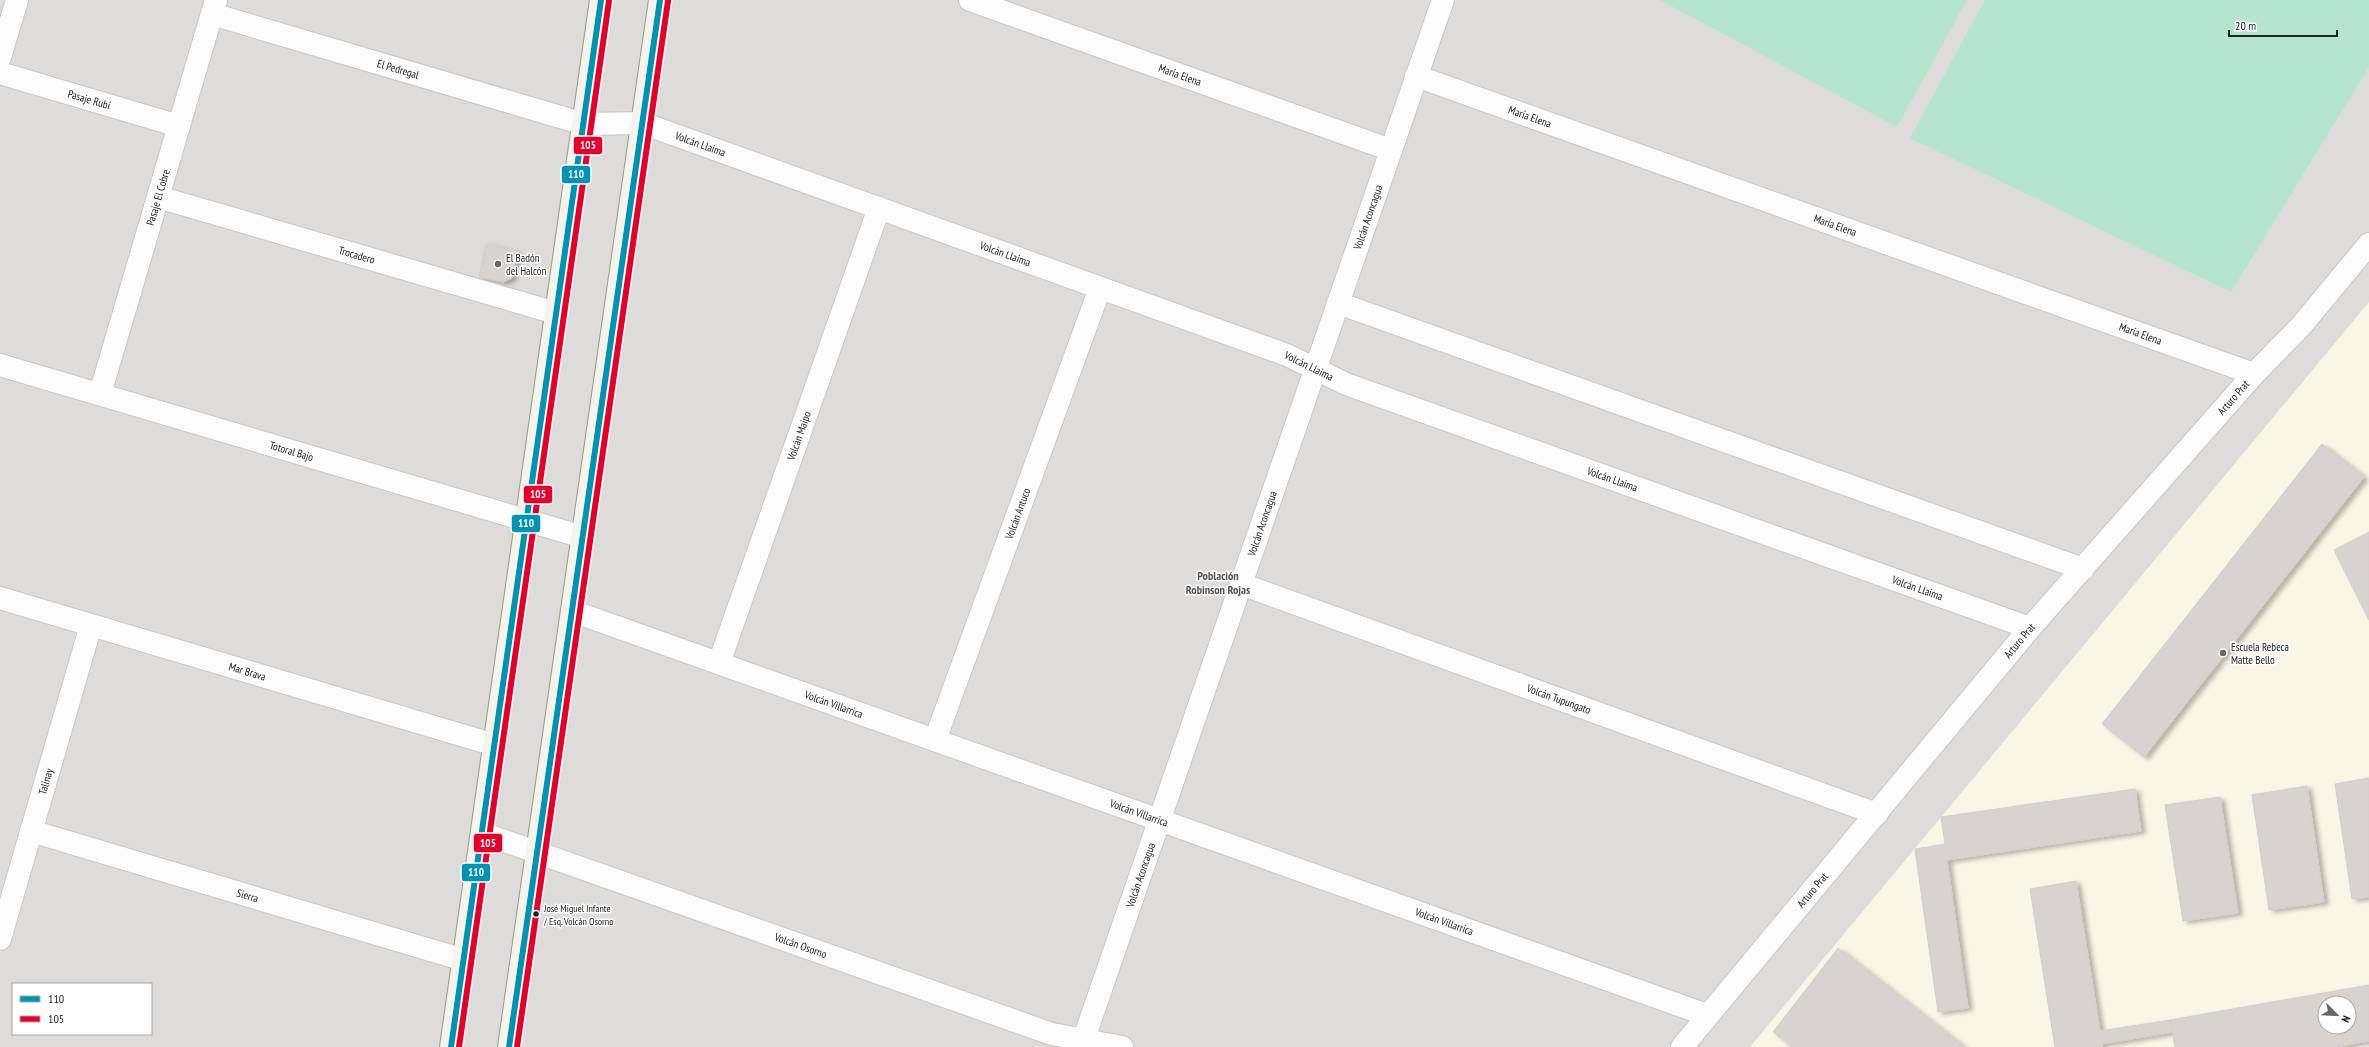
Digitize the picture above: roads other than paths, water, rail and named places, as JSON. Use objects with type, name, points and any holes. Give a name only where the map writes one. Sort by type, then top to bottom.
[{"type":"main road","points":[[452,1047],[601,0]]},
{"type":"main road","points":[[509,1047],[660,0]]},
{"type":"street","points":[[0,56],[17,0]]},
{"type":"street","name":"María Elena","points":[[970,0],[1391,150]]},
{"type":"street","name":"Volcán Aconcagua","points":[[1083,1043],[1443,0]]},
{"type":"street","name":"El Pedregal","points":[[214,7],[584,124]]},
{"type":"street","name":"Pasaje El Cobre","points":[[100,394],[214,7]]},
{"type":"street","name":"Pasaje Rubí","points":[[0,72],[179,126]]},
{"type":"street","name":"María Elena","points":[[1416,76],[2254,374]]},
{"type":"street","name":"Volcán Llaima","points":[[584,124],[642,123],[1287,355],[1346,384],[2030,628]]},
{"type":"street","name":"Trocadero","points":[[158,197],[556,313]]},
{"type":"street","name":"Volcán Maipo","points":[[719,663],[879,208]]},
{"type":"street","name":"Arturo Prat","points":[[1682,1047],[1707,1015],[1877,814],[2030,628],[2254,374],[2301,326],[2369,244]]},
{"type":"street","name":"Volcán Antuco","points":[[935,740],[1100,288]]},
{"type":"street","points":[[1338,303],[2083,569]]},
{"type":"street","name":"Totoral Bajo","points":[[0,365],[583,537]]},
{"type":"street","name":"Volcán Tupungato","points":[[1241,584],[1877,814]]},
{"type":"street","name":"Mar Brava","points":[[0,598],[495,745]]},
{"type":"street","name":"Volcán Villarrica","points":[[572,610],[1159,821],[1707,1015]]},
{"type":"street","name":"Talinay","points":[[0,938],[91,625]]},
{"type":"street","name":"Sierra","points":[[31,831],[464,960]]},
{"type":"street","name":"Volcán Osorno","points":[[482,833],[1052,1034],[1083,1043],[1122,1047]]},
{"type":"place","name":"El Badón del Halcón","points":[[498,264]]},
{"type":"place","name":"Escuela Rebeca Matte Bello","points":[[2223,653]]},
{"type":"place","name":"José Miguel Infante / Esq. Volcán Osorno","points":[[536,914]]},
{"type":"district","name":"Población Robinson Rojas","points":[[1218,583]]}]
